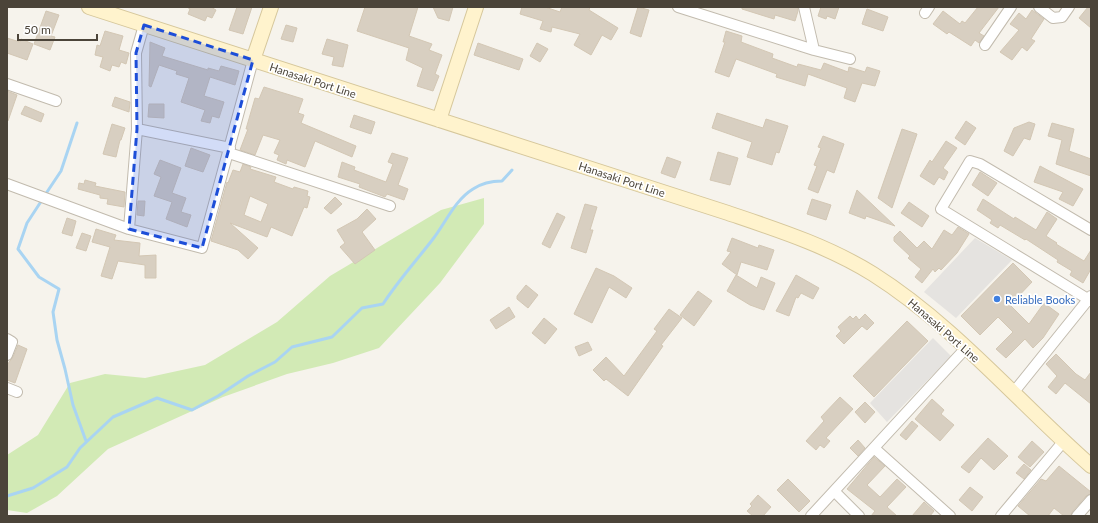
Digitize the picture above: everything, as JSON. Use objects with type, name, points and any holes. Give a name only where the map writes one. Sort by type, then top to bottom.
[{"type":"main road","name":"Hanasaki Port Line","points":[[88,7],[728,213],[830,250],[872,274],[912,300],[939,322],[1091,466]]},
{"type":"main road","points":[[253,60],[270,7]]},
{"type":"main road","points":[[439,120],[476,7]]},
{"type":"street","points":[[678,7],[814,50],[850,59]]},
{"type":"street","points":[[804,7],[814,50]]},
{"type":"street","points":[[984,45],[1011,7]]},
{"type":"street","points":[[1039,7],[1053,18],[1062,17],[1069,7]]},
{"type":"street","points":[[129,229],[137,129],[136,54],[144,25]]},
{"type":"street","points":[[7,184],[129,229],[202,248],[253,60]]},
{"type":"street","points":[[7,84],[56,101]]},
{"type":"street","points":[[137,129],[229,150],[390,206]]},
{"type":"street","points":[[1013,393],[1090,299],[941,209],[970,161],[980,164],[1091,230]]},
{"type":"street","points":[[7,339],[12,342],[7,355]]},
{"type":"street","points":[[811,516],[966,348]]},
{"type":"street","points":[[7,388],[17,392]]},
{"type":"street","points":[[1001,516],[1064,442]]},
{"type":"street","points":[[874,448],[950,516]]},
{"type":"street","points":[[834,491],[859,516]]},
{"type":"street","points":[[1077,516],[1091,500]]},
{"type":"highlighted area","points":[[144,25],[253,60],[202,248],[129,229],[137,129],[136,53]]},
{"type":"green space","points":[[484,198],[484,224],[440,283],[379,348],[333,363],[287,374],[223,397],[108,449],[57,496],[27,513],[7,510],[7,455],[38,435],[70,383],[105,374],[145,378],[205,365],[277,322],[330,276],[441,210]]},
{"type":"shaded area","points":[[975,238],[1012,260],[956,318],[924,292]]},
{"type":"shaded area","points":[[933,338],[951,356],[887,422],[870,403]]},
{"type":"building","points":[[187,7],[211,7],[216,10],[212,18],[207,16],[205,21],[188,14],[190,9]]},
{"type":"building","points":[[237,7],[252,7],[243,34],[229,30]]},
{"type":"building","points":[[365,7],[418,7],[409,36],[432,44],[429,50],[442,55],[435,74],[439,76],[433,91],[417,86],[423,68],[406,60],[409,48],[357,31]]},
{"type":"building","points":[[433,7],[453,7],[449,21],[438,18]]},
{"type":"building","points":[[522,7],[545,7],[560,12],[562,7],[590,7],[589,10],[618,28],[611,40],[602,35],[591,55],[574,45],[580,34],[552,27],[551,32],[540,29],[543,21],[520,14]]},
{"type":"building","points":[[638,7],[649,10],[641,37],[630,33]]},
{"type":"building","points":[[742,7],[798,7],[798,11],[795,21],[775,15],[774,19],[742,9]]},
{"type":"building","points":[[821,7],[839,7],[835,19],[827,16],[826,19],[818,16]]},
{"type":"building","points":[[978,7],[999,7],[979,33],[984,36],[979,43],[975,40],[971,46],[949,32],[947,34],[933,24],[943,11],[960,24],[962,21],[965,23]]},
{"type":"building","points":[[1088,7],[1091,7],[1091,28],[1079,18]]},
{"type":"building","points":[[867,9],[888,17],[883,31],[862,24]]},
{"type":"building","points":[[1032,10],[1044,19],[1031,39],[1035,41],[1027,51],[1022,47],[1012,60],[1000,52],[1019,30],[1010,24],[1019,13],[1026,19]]},
{"type":"building","points":[[46,11],[59,15],[51,36],[55,37],[50,50],[34,44]]},
{"type":"building","points":[[286,25],[297,28],[293,42],[281,39]]},
{"type":"building","points":[[105,31],[123,36],[119,50],[129,53],[126,64],[121,62],[119,67],[112,65],[110,71],[100,67],[103,57],[95,55],[97,45],[100,46]]},
{"type":"building","points":[[726,31],[742,36],[741,42],[773,54],[772,58],[797,67],[798,64],[821,70],[824,63],[848,72],[849,67],[865,72],[867,67],[880,71],[875,86],[862,83],[855,102],[844,98],[847,88],[808,74],[805,86],[776,77],[777,74],[736,59],[729,77],[715,72],[725,42],[723,42]]},
{"type":"building","points":[[7,38],[20,42],[21,39],[33,44],[27,60],[7,53]]},
{"type":"building","points":[[327,39],[348,45],[343,67],[332,65],[334,57],[322,54]]},
{"type":"building","points":[[150,42],[165,48],[162,56],[208,70],[208,68],[219,71],[221,66],[239,71],[235,85],[210,77],[204,96],[224,102],[219,118],[212,116],[210,123],[201,121],[205,110],[181,102],[189,78],[176,74],[177,71],[159,65],[151,87],[149,86]]},
{"type":"building","points":[[478,43],[523,59],[519,70],[474,55]]},
{"type":"building","points":[[537,43],[548,49],[540,62],[530,56]]},
{"type":"building","points":[[264,87],[303,99],[298,113],[304,115],[301,123],[356,146],[352,157],[315,141],[305,167],[287,160],[286,164],[277,160],[279,155],[274,153],[280,140],[263,135],[255,155],[240,150],[248,129],[246,129],[255,98],[259,99]]},
{"type":"building","points":[[7,91],[17,95],[8,121],[7,120]]},
{"type":"building","points":[[115,97],[130,102],[129,112],[112,106]]},
{"type":"building","points":[[149,104],[164,104],[164,118],[148,117]]},
{"type":"building","points":[[25,106],[44,114],[41,122],[21,114]]},
{"type":"building","points":[[717,113],[763,128],[766,119],[788,126],[779,153],[776,152],[772,165],[747,157],[752,142],[712,128]]},
{"type":"building","points":[[354,115],[375,122],[371,134],[350,127]]},
{"type":"building","points":[[966,121],[976,128],[965,145],[955,138]]},
{"type":"building","points":[[1029,122],[1035,124],[1030,140],[1024,138],[1013,156],[1004,151],[1014,128]]},
{"type":"building","points":[[1052,123],[1074,129],[1069,151],[1091,159],[1091,176],[1056,164],[1062,140],[1048,136]]},
{"type":"building","points":[[112,124],[125,128],[120,140],[116,157],[103,154]]},
{"type":"building","points":[[902,129],[917,134],[892,208],[878,198]]},
{"type":"building","points":[[823,136],[844,144],[834,173],[827,170],[818,193],[808,189],[817,166],[814,165],[821,148],[818,147]]},
{"type":"building","points":[[946,141],[957,148],[943,168],[948,172],[944,180],[939,177],[934,185],[920,176],[930,160],[932,162]]},
{"type":"building","points":[[191,148],[210,155],[203,172],[185,166]]},
{"type":"building","points":[[718,152],[738,158],[730,185],[710,180]]},
{"type":"building","points":[[392,153],[408,158],[398,185],[408,189],[404,200],[387,194],[385,197],[359,187],[360,184],[338,177],[342,162],[355,167],[354,170],[386,182],[393,164],[388,162]]},
{"type":"building","points":[[667,157],[681,162],[675,178],[661,173]]},
{"type":"building","points":[[160,160],[181,168],[172,193],[186,198],[181,212],[191,215],[187,227],[166,219],[172,202],[154,196],[161,177],[154,174]]},
{"type":"building","points":[[243,164],[251,167],[250,169],[276,177],[274,182],[293,189],[294,187],[308,191],[307,196],[310,197],[307,208],[304,207],[292,236],[271,227],[267,237],[230,223],[258,248],[248,259],[238,250],[211,241],[227,182],[228,183],[233,170],[240,172]],"holes":[[[250,196],[268,204],[261,222],[244,215]]]},
{"type":"building","points":[[1040,166],[1083,189],[1073,206],[1059,199],[1063,192],[1034,182]]},
{"type":"building","points":[[980,172],[997,183],[988,196],[972,185]]},
{"type":"building","points":[[85,180],[96,183],[95,186],[125,192],[124,207],[107,204],[108,199],[100,198],[100,195],[78,189],[79,183],[84,184]]},
{"type":"building","points":[[857,190],[895,226],[866,216],[865,219],[849,213]]},
{"type":"building","points":[[335,197],[342,204],[331,214],[324,208]]},
{"type":"building","points":[[812,199],[831,205],[826,220],[807,214]]},
{"type":"building","points":[[983,199],[1014,219],[1015,217],[1036,230],[1047,212],[1057,219],[1046,236],[1084,261],[1091,250],[1091,269],[1083,283],[1070,275],[1072,271],[1057,262],[1058,260],[1026,239],[1025,240],[1000,225],[998,228],[990,223],[992,220],[977,210]]},
{"type":"building","points":[[138,201],[145,201],[144,216],[137,215]]},
{"type":"building","points":[[909,202],[929,216],[922,227],[901,213]]},
{"type":"building","points":[[585,204],[597,207],[590,230],[593,230],[586,253],[571,248]]},
{"type":"building","points":[[367,209],[376,219],[362,232],[375,250],[355,264],[340,247],[345,243],[337,230],[357,219]]},
{"type":"building","points":[[557,213],[565,217],[550,248],[542,244]]},
{"type":"building","points":[[67,218],[76,221],[72,236],[62,233]]},
{"type":"building","points":[[958,227],[969,234],[957,253],[941,270],[939,268],[935,272],[933,269],[922,283],[915,277],[921,269],[908,258],[910,256],[894,241],[894,237],[900,231],[917,248],[924,241],[932,249],[944,230],[952,235]]},
{"type":"building","points":[[96,229],[116,235],[114,240],[140,243],[139,256],[156,255],[156,278],[145,278],[145,265],[118,261],[112,279],[101,276],[110,247],[92,242]]},
{"type":"building","points":[[82,233],[91,236],[86,251],[76,248]]},
{"type":"building","points":[[732,238],[758,248],[759,245],[774,250],[767,270],[741,262],[737,275],[722,264],[731,252],[727,251]]},
{"type":"building","points":[[1013,263],[1032,282],[1010,305],[1029,324],[1044,303],[1059,314],[1043,338],[1033,348],[1025,339],[1006,358],[996,349],[1013,332],[998,317],[980,335],[961,316]]},
{"type":"building","points":[[596,268],[614,276],[632,288],[626,298],[609,287],[592,323],[574,314]]},
{"type":"building","points":[[736,275],[757,288],[761,277],[775,283],[764,310],[750,305],[727,291]]},
{"type":"building","points":[[796,275],[819,288],[813,299],[801,293],[798,298],[796,297],[789,316],[776,311]]},
{"type":"building","points":[[526,285],[538,295],[528,308],[517,299],[517,296]]},
{"type":"building","points":[[698,291],[712,301],[694,326],[680,315]]},
{"type":"building","points":[[509,307],[515,317],[496,329],[490,320]]},
{"type":"building","points":[[669,309],[682,318],[661,345],[663,346],[628,396],[606,379],[604,381],[593,370],[606,357],[624,376],[657,331],[654,329]]},
{"type":"building","points":[[865,314],[874,323],[867,330],[862,326],[844,344],[836,336],[841,331],[838,327],[850,316],[853,319],[856,316],[859,320]]},
{"type":"building","points":[[544,318],[557,329],[545,344],[532,333]]},
{"type":"building","points":[[907,321],[928,341],[874,397],[853,376]]},
{"type":"building","points":[[588,342],[592,350],[579,356],[575,347]]},
{"type":"building","points":[[18,345],[27,349],[15,383],[7,380],[7,365],[13,357]]},
{"type":"building","points":[[1056,354],[1076,374],[1085,380],[1091,372],[1091,404],[1065,383],[1056,394],[1048,387],[1057,376],[1046,364]]},
{"type":"building","points":[[840,397],[853,409],[826,438],[830,441],[824,448],[820,445],[816,450],[806,441],[824,421],[821,417]]},
{"type":"building","points":[[932,399],[944,410],[941,414],[954,425],[940,441],[915,419]]},
{"type":"building","points":[[865,402],[875,412],[865,423],[855,412]]},
{"type":"building","points":[[912,421],[918,426],[906,440],[900,435]]},
{"type":"building","points":[[988,438],[1008,456],[994,470],[981,458],[969,473],[961,467]]},
{"type":"building","points":[[858,440],[865,448],[858,456],[850,448]]},
{"type":"building","points":[[1032,441],[1044,452],[1030,467],[1018,457]]},
{"type":"building","points":[[874,457],[885,466],[867,485],[880,497],[897,479],[906,487],[887,507],[897,516],[871,516],[875,511],[847,489]]},
{"type":"building","points":[[1024,464],[1031,470],[1024,479],[1016,473]]},
{"type":"building","points":[[1059,466],[1091,492],[1091,494],[1086,496],[1072,512],[1071,516],[1064,516],[1054,508],[1048,516],[1030,516],[1018,506],[1041,479],[1046,481]]},
{"type":"building","points":[[788,479],[810,501],[799,512],[777,490]]},
{"type":"building","points":[[970,487],[983,497],[972,511],[959,500]]},
{"type":"building","points":[[758,495],[771,507],[763,516],[753,516],[747,511],[752,506],[750,504]]},
{"type":"building","points":[[924,502],[934,511],[930,516],[912,516]]},
{"type":"waterway","points":[[45,195],[61,171],[77,123]]},
{"type":"waterway","points":[[7,496],[33,488],[67,467],[80,448],[113,417],[157,398],[192,410],[218,396],[248,376],[275,362],[292,347],[332,337],[362,308],[383,304],[433,239],[461,199],[476,187],[490,182],[502,181],[512,170]]},
{"type":"waterway","points":[[42,200],[27,223],[18,249],[39,277],[59,289],[53,312],[57,340],[73,405],[86,441]]},
{"type":"place","name":"Reliable Books","points":[[997,299]]}]
